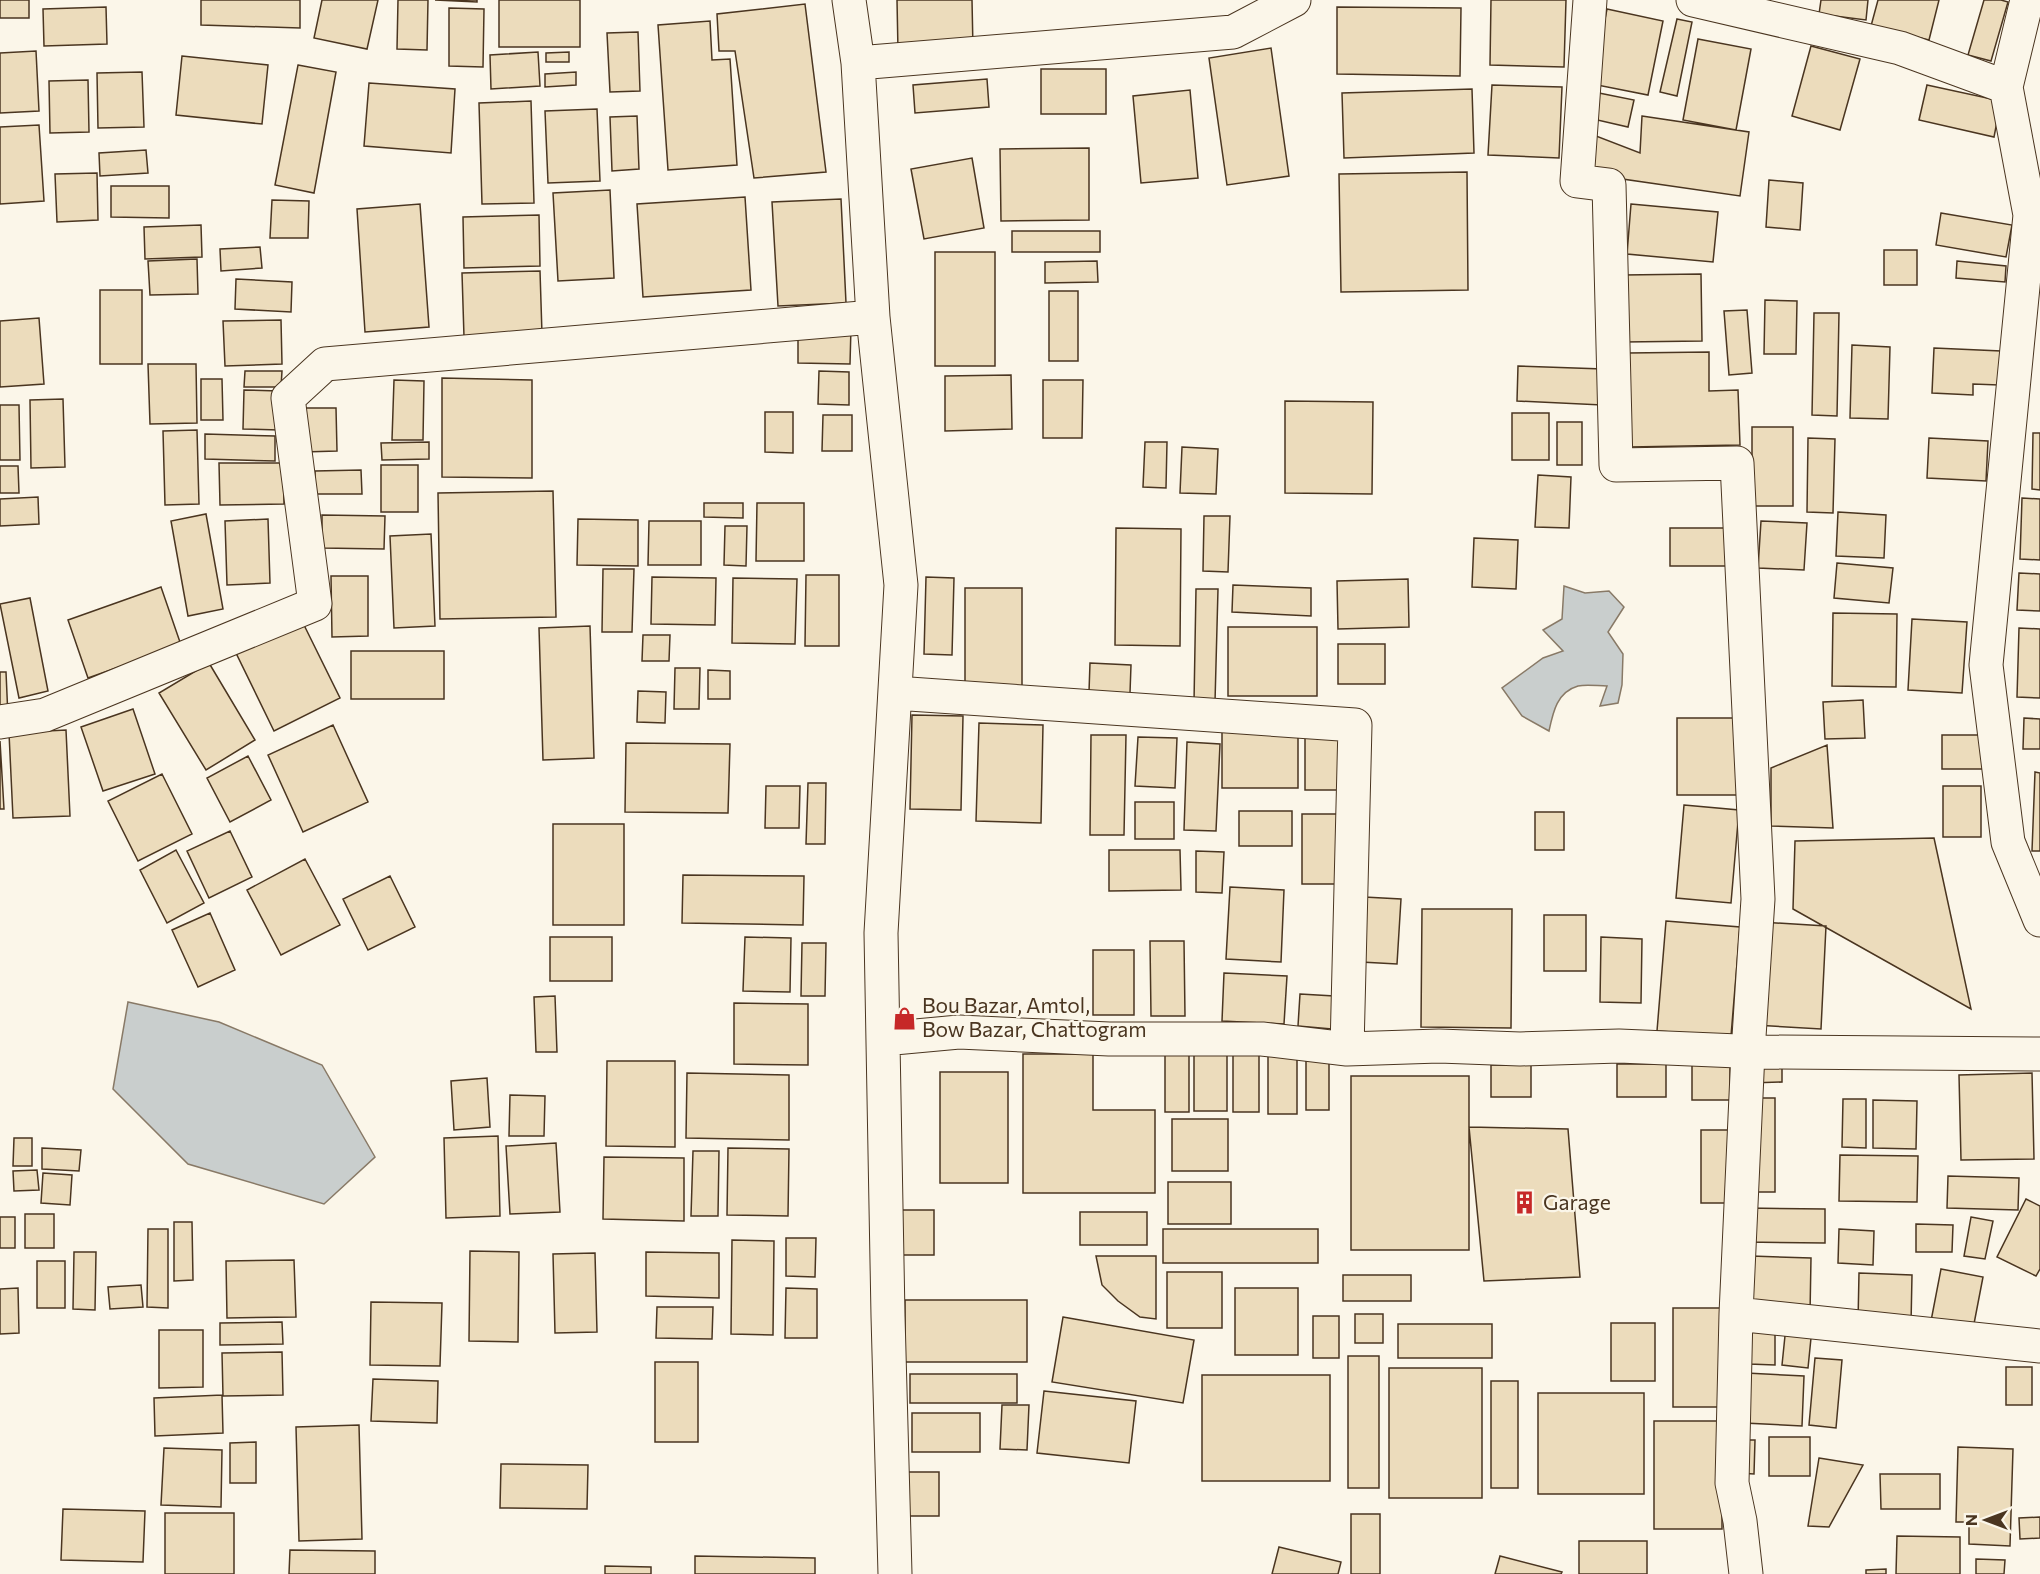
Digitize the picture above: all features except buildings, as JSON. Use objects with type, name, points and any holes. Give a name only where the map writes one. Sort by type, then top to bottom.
[{"type":"street","points":[[849,0],[858,63],[873,316],[901,585],[881,933],[895,1574]]},
{"type":"street","points":[[858,63],[1233,32],[1294,0]]},
{"type":"street","points":[[1590,0],[1577,181],[1610,185],[1616,465],[1737,463],[1758,899],[1748,1052],[1736,1314],[1732,1483],[1740,1521],[1746,1574]]},
{"type":"street","points":[[1693,0],[1900,48],[2006,87]]},
{"type":"street","points":[[2027,0],[2006,87],[2035,216],[1986,665],[2008,843],[2040,920]]},
{"type":"street","points":[[0,722],[45,715],[315,604],[288,398],[325,364],[873,316]]},
{"type":"street","points":[[895,693],[1354,725],[1347,1049]]},
{"type":"street","points":[[883,1039],[959,1032],[1108,1039],[1262,1039],[1347,1049],[1439,1046],[1520,1049],[1619,1046],[1748,1052],[2040,1054]]},
{"type":"street","points":[[1736,1314],[2040,1346]]},
{"type":"shaded area","points":[[1564,586],[1585,593],[1609,591],[1624,607],[1608,632],[1623,654],[1622,685],[1618,703],[1600,706],[1607,686],[1581,685],[1571,689],[1557,704],[1549,731],[1522,716],[1502,688],[1543,658],[1563,651],[1543,630],[1562,619]]},
{"type":"shaded area","points":[[128,1002],[219,1022],[322,1065],[375,1157],[324,1204],[188,1164],[113,1089]]},
{"type":"place","name":"Bou Bazar, Amtol, Bow Bazar, Chattogram","points":[[904,1018]]},
{"type":"place","name":"Garage","points":[[1525,1203]]}]
